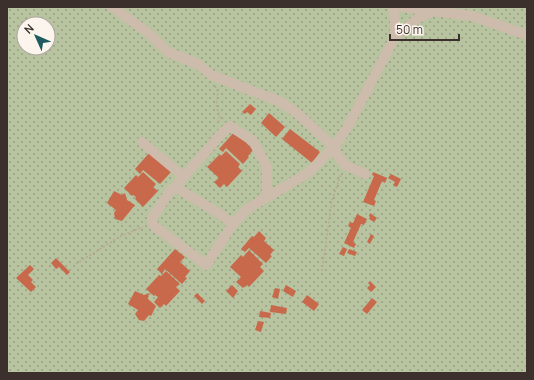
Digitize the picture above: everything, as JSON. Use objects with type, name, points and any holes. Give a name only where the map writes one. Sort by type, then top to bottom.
[{"type":"street","points":[[112,7],[146,32],[168,52],[198,64],[211,75],[281,102],[298,114],[334,147],[338,156],[345,165],[365,174]]},
{"type":"street","points":[[393,7],[395,37]]},
{"type":"street","points":[[402,7],[436,10],[472,16],[527,36]]},
{"type":"street","points":[[267,197],[267,167],[253,141],[230,126],[170,191],[152,218],[153,225],[206,265],[233,224],[247,209],[308,173],[334,147],[347,128],[395,37],[418,18],[436,10]]},
{"type":"street","points":[[142,142],[184,176]]},
{"type":"street","points":[[175,187],[220,214],[233,224]]},
{"type":"path","points":[[211,75],[218,93],[216,105],[220,117],[216,128]]},
{"type":"path","points":[[322,271],[332,200],[345,165]]},
{"type":"path","points":[[76,264],[121,236],[140,228],[153,225]]},
{"type":"green space","points":[[7,7],[527,7],[527,373],[7,373]]},
{"type":"building","points":[[250,104],[256,109],[251,115],[247,112],[245,114],[242,112]]},
{"type":"building","points":[[269,113],[285,127],[276,137],[261,123]]},
{"type":"building","points":[[290,129],[320,152],[312,163],[282,139]]},
{"type":"building","points":[[235,131],[253,150],[243,164],[226,148],[223,152],[219,149]]},
{"type":"building","points":[[226,151],[240,164],[238,167],[242,171],[227,187],[224,184],[220,188],[214,182],[219,178],[207,167],[220,154],[221,156]]},
{"type":"building","points":[[150,152],[171,172],[160,184],[143,170],[140,174],[135,169]]},
{"type":"building","points":[[143,172],[156,184],[153,187],[158,191],[143,207],[135,199],[136,197],[133,195],[132,196],[124,188],[136,175],[138,177]]},
{"type":"building","points":[[373,172],[387,178],[385,183],[382,181],[374,200],[376,201],[374,206],[363,202],[374,176],[372,175]]},
{"type":"building","points":[[391,174],[401,179],[397,187],[393,185],[395,182],[388,178]]},
{"type":"building","points":[[114,191],[122,195],[125,193],[127,200],[135,205],[122,221],[115,219],[114,213],[116,210],[107,203]]},
{"type":"building","points":[[370,213],[377,218],[374,222],[369,219]]},
{"type":"building","points":[[357,214],[367,219],[364,225],[361,224],[353,242],[356,244],[354,248],[344,243],[351,228],[348,226],[350,222],[353,223]]},
{"type":"building","points":[[259,231],[266,238],[264,241],[274,250],[270,255],[272,256],[266,263],[249,248],[245,252],[241,249],[252,236],[254,237]]},
{"type":"building","points":[[371,234],[374,236],[370,244],[367,242]]},
{"type":"building","points":[[343,247],[347,249],[344,256],[339,254]]},
{"type":"building","points":[[175,249],[185,257],[180,262],[190,271],[182,284],[165,269],[162,274],[157,269]]},
{"type":"building","points":[[349,249],[357,252],[355,256],[347,253]]},
{"type":"building","points":[[249,250],[263,264],[260,267],[264,271],[249,287],[247,285],[243,288],[236,282],[241,277],[230,267],[241,255],[243,257]]},
{"type":"building","points":[[56,258],[70,272],[67,275],[59,267],[56,269],[51,263]]},
{"type":"building","points":[[30,265],[34,269],[28,275],[33,280],[31,282],[36,287],[31,292],[16,278]]},
{"type":"building","points":[[166,271],[180,284],[176,287],[180,291],[166,306],[164,304],[160,308],[154,302],[158,297],[155,295],[154,296],[146,289],[159,275],[161,276]]},
{"type":"building","points":[[370,281],[376,287],[371,292],[367,288],[370,285],[368,283]]},
{"type":"building","points":[[232,285],[238,291],[233,298],[226,291]]},
{"type":"building","points":[[286,285],[296,291],[293,297],[283,291]]},
{"type":"building","points":[[275,288],[280,289],[278,299],[272,297]]},
{"type":"building","points":[[135,291],[144,295],[149,293],[148,299],[156,306],[151,316],[149,315],[144,321],[139,320],[135,314],[138,310],[128,304]]},
{"type":"building","points":[[197,293],[205,301],[202,304],[194,296]]},
{"type":"building","points":[[307,295],[319,304],[314,311],[302,302]]},
{"type":"building","points":[[372,298],[377,302],[367,314],[362,310]]},
{"type":"building","points":[[271,305],[287,308],[286,314],[270,312]]},
{"type":"building","points":[[260,311],[271,313],[270,318],[259,317]]},
{"type":"building","points":[[258,321],[264,322],[261,332],[255,330]]}]
